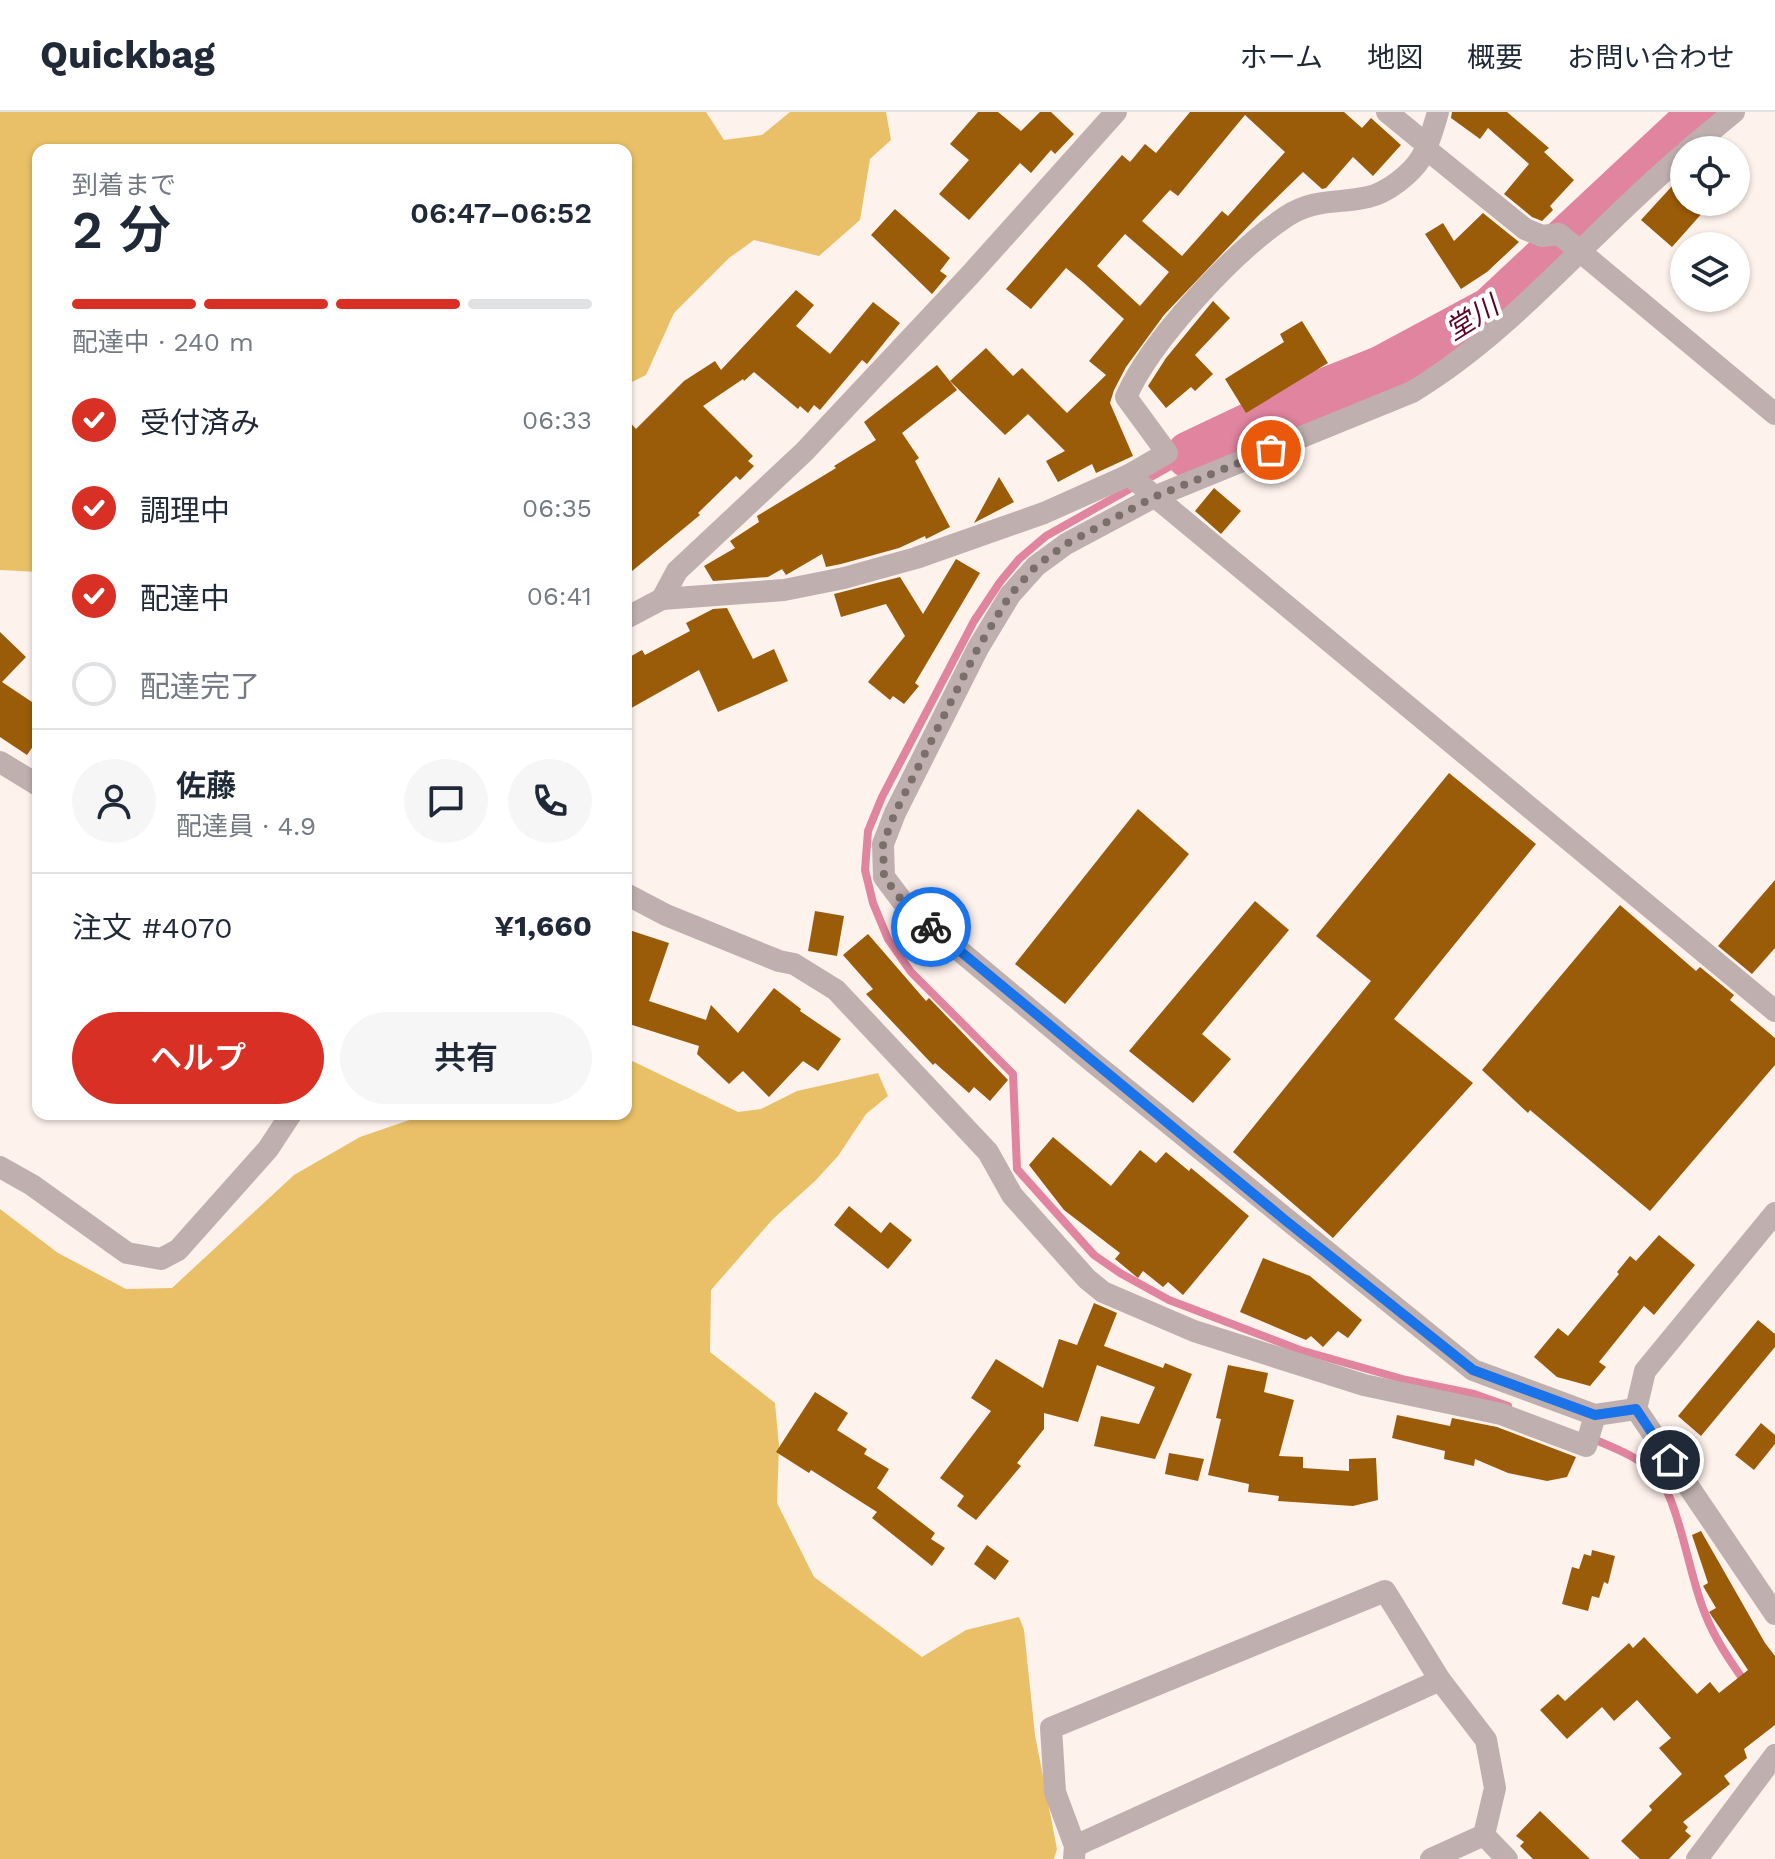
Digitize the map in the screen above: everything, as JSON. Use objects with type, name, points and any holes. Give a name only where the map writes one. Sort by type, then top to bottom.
[{"type":"street","points":[[662,599],[677,571],[804,452],[970,275],[1116,112]]},
{"type":"street","points":[[1387,112],[1525,229],[1542,236],[1559,234],[1775,414]]},
{"type":"street","points":[[1438,112],[1421,157],[1401,180],[1370,197],[1308,205],[1287,216],[1247,246],[1161,341],[1133,381],[1126,397],[1167,453],[1141,486],[1036,566],[1010,595],[978,648],[895,813],[883,844],[884,877],[906,906],[1070,1044],[1473,1370],[1595,1415],[1636,1409]]},
{"type":"street","points":[[1705,136],[1734,112]]},
{"type":"street","points":[[632,615],[662,599],[784,590],[844,578],[916,558],[1044,513],[1141,486],[1412,392],[1445,372],[1496,330],[1571,245],[1670,165]]},
{"type":"street","points":[[1141,486],[1775,1011]]},
{"type":"street","points":[[0,762],[32,781]]},
{"type":"street","points":[[632,897],[666,915],[779,961],[794,964],[836,990],[988,1152],[1012,1195],[1087,1279],[1103,1292],[1208,1335],[1364,1385],[1501,1414],[1586,1446],[1595,1415]]},
{"type":"street","points":[[0,1167],[32,1185],[127,1253],[161,1259],[178,1250],[268,1149],[287,1120]]},
{"type":"street","points":[[1775,1213],[1645,1371],[1636,1409],[1775,1614]]},
{"type":"street","points":[[1440,1680],[1075,1852],[1055,1792],[1051,1728],[1385,1591],[1440,1680],[1486,1740],[1495,1788],[1484,1835]]},
{"type":"street","points":[[1697,1859],[1775,1755]]},
{"type":"street","points":[[1431,1859],[1484,1835]]},
{"type":"street","points":[[1484,1835],[1507,1859]]},
{"type":"shaded area","points":[[0,112],[706,112],[724,140],[762,135],[790,112],[886,112],[891,140],[870,159],[860,220],[819,256],[754,240],[729,258],[674,313],[646,375],[632,382],[632,144],[32,144],[32,572],[0,570]]},
{"type":"shaded area","points":[[632,1061],[738,1112],[761,1109],[797,1091],[878,1073],[888,1096],[866,1114],[838,1156],[773,1219],[711,1290],[710,1352],[775,1403],[779,1446],[777,1503],[814,1577],[922,1657],[966,1630],[1019,1617],[1024,1630],[1035,1735],[1057,1849],[1054,1859],[0,1859],[0,1209],[58,1253],[126,1289],[172,1288],[294,1175],[360,1137],[410,1120],[632,1120]]},
{"type":"building","points":[[978,112],[998,112],[1021,131],[1040,112],[1051,112],[1074,134],[1055,154],[1051,150],[1031,173],[1020,163],[969,220],[939,194],[969,160],[950,144]]},
{"type":"building","points":[[1190,112],[1344,112],[1362,128],[1371,118],[1401,145],[1373,176],[1353,157],[1326,188],[1322,189],[1303,172],[1256,218],[1164,315],[1126,367],[1114,390],[1110,403],[1133,456],[1096,473],[1092,464],[1058,482],[1046,461],[1065,451],[1028,414],[1005,435],[950,381],[986,348],[1013,376],[1022,368],[1067,413],[1106,375],[1089,361],[1124,319],[1083,282],[1066,268],[1031,309],[1006,289],[1122,155],[1130,162],[1145,144],[1156,153]],"holes":[[[1245,115],[1285,152],[1228,216],[1222,211],[1182,256],[1142,221],[1170,190],[1178,196]],[[1125,234],[1169,272],[1140,306],[1097,266]]]},
{"type":"building","points":[[1452,112],[1507,112],[1549,148],[1544,152],[1574,180],[1550,206],[1553,210],[1542,221],[1532,217],[1504,194],[1529,164],[1488,128],[1480,139],[1451,118]]},
{"type":"building","points":[[1670,188],[1670,216],[1700,216],[1685,232],[1670,232],[1670,245],[1641,220]]},
{"type":"building","points":[[895,209],[950,258],[940,271],[947,276],[932,294],[871,235]]},
{"type":"building","points":[[1483,213],[1519,242],[1487,272],[1461,289],[1425,234],[1443,223],[1454,241]]},
{"type":"building","points":[[796,290],[814,305],[796,326],[830,354],[873,302],[900,323],[867,364],[862,360],[820,410],[814,405],[808,413],[800,406],[798,409],[754,372],[703,406],[753,456],[748,461],[754,466],[740,480],[736,476],[698,513],[700,515],[632,571],[632,425],[636,429],[684,381],[715,361],[721,370]]},
{"type":"building","points":[[1213,301],[1230,318],[1195,355],[1213,374],[1195,391],[1191,387],[1166,408],[1148,386],[1166,358]]},
{"type":"building","points":[[1302,321],[1328,363],[1246,413],[1225,379],[1284,342],[1280,334]]},
{"type":"building","points":[[937,365],[957,390],[902,433],[919,458],[915,461],[950,527],[926,539],[925,536],[899,548],[841,564],[826,567],[822,554],[786,575],[782,569],[768,577],[713,581],[704,566],[735,548],[730,541],[759,522],[757,516],[876,440],[864,422]]},
{"type":"building","points":[[999,477],[1014,502],[974,523]]},
{"type":"building","points":[[1214,488],[1241,511],[1221,534],[1195,511]]},
{"type":"building","points":[[956,559],[980,573],[915,683],[919,686],[904,704],[893,696],[890,700],[868,682],[905,636],[886,604],[841,617],[834,594],[900,577],[923,614]]},
{"type":"building","points":[[727,608],[753,659],[774,649],[788,681],[718,712],[699,670],[632,708],[632,656],[642,650],[645,655],[690,631],[686,623],[713,609]]},
{"type":"building","points":[[0,632],[26,657],[2,682],[32,702],[32,748],[27,755],[0,737]]},
{"type":"building","points":[[1449,773],[1536,844],[1394,1019],[1473,1083],[1333,1238],[1233,1152],[1371,981],[1316,936]]},
{"type":"building","points":[[1138,809],[1189,854],[1065,1004],[1015,964]]},
{"type":"building","points":[[1775,880],[1775,948],[1752,974],[1718,946]]},
{"type":"building","points":[[1255,901],[1289,930],[1202,1034],[1231,1059],[1193,1103],[1129,1051]]},
{"type":"building","points":[[1620,905],[1696,971],[1700,967],[1734,995],[1730,1000],[1775,1038],[1775,1065],[1650,1211],[1530,1110],[1528,1113],[1482,1070]]},
{"type":"building","points":[[815,911],[844,916],[837,956],[808,951]]},
{"type":"building","points":[[632,931],[669,943],[649,1001],[706,1020],[711,1005],[738,1033],[774,988],[800,1011],[841,1039],[818,1071],[803,1061],[769,1097],[743,1071],[729,1084],[697,1054],[699,1046],[632,1025]]},
{"type":"building","points":[[868,934],[926,1001],[929,998],[1008,1080],[990,1101],[974,1087],[969,1093],[935,1063],[933,1065],[866,994],[873,989],[843,955]]},
{"type":"building","points":[[1053,1137],[1111,1186],[1140,1150],[1156,1163],[1166,1152],[1189,1171],[1191,1168],[1249,1216],[1183,1295],[1168,1282],[1163,1287],[1143,1271],[1138,1278],[1115,1259],[1120,1253],[1064,1210],[1029,1165]]},
{"type":"building","points":[[849,1206],[881,1233],[890,1222],[912,1240],[888,1269],[834,1225]]},
{"type":"building","points":[[1659,1235],[1695,1265],[1654,1315],[1644,1306],[1599,1362],[1606,1367],[1590,1386],[1557,1377],[1534,1357],[1558,1328],[1568,1336],[1630,1256],[1636,1261]]},
{"type":"building","points":[[1263,1258],[1310,1276],[1362,1320],[1348,1338],[1338,1331],[1323,1347],[1311,1336],[1306,1340],[1240,1312]]},
{"type":"building","points":[[1094,1303],[1117,1313],[1104,1346],[1163,1368],[1165,1363],[1192,1374],[1155,1459],[1094,1446],[1101,1416],[1139,1424],[1155,1387],[1097,1365],[1078,1422],[1044,1413],[1044,1429],[1017,1463],[1021,1466],[976,1520],[957,1506],[964,1496],[940,1478],[991,1411],[971,1398],[996,1359],[1043,1388],[1059,1339],[1077,1345]]},
{"type":"building","points":[[1758,1320],[1775,1334],[1775,1347],[1701,1436],[1678,1416]]},
{"type":"building","points":[[1228,1365],[1268,1373],[1264,1392],[1294,1400],[1279,1456],[1303,1457],[1303,1468],[1349,1471],[1349,1459],[1376,1458],[1378,1500],[1353,1506],[1278,1501],[1279,1496],[1248,1492],[1249,1484],[1208,1475],[1221,1419],[1216,1418]]},
{"type":"building","points":[[815,1392],[848,1413],[837,1430],[867,1449],[864,1454],[889,1469],[877,1488],[935,1533],[931,1539],[945,1548],[932,1566],[872,1518],[877,1512],[811,1470],[809,1473],[776,1452]]},
{"type":"building","points":[[1397,1415],[1450,1426],[1452,1418],[1497,1427],[1576,1457],[1567,1477],[1547,1481],[1508,1473],[1475,1459],[1474,1466],[1444,1459],[1445,1451],[1392,1438]]},
{"type":"building","points":[[1761,1423],[1775,1435],[1775,1444],[1754,1470],[1735,1455]]},
{"type":"building","points":[[1169,1453],[1204,1459],[1198,1481],[1165,1474]]},
{"type":"building","points":[[1701,1531],[1775,1656],[1775,1725],[1744,1749],[1747,1758],[1724,1776],[1730,1784],[1683,1822],[1688,1827],[1685,1831],[1691,1836],[1669,1859],[1640,1859],[1621,1841],[1652,1810],[1649,1806],[1682,1774],[1659,1748],[1671,1738],[1637,1700],[1614,1721],[1602,1707],[1567,1739],[1540,1710],[1558,1694],[1565,1701],[1629,1643],[1633,1648],[1644,1637],[1697,1694],[1710,1682],[1719,1693],[1748,1670],[1709,1612],[1716,1608],[1703,1586],[1708,1583],[1692,1535]]},
{"type":"building","points":[[987,1545],[1009,1561],[995,1580],[974,1564]]},
{"type":"building","points":[[1592,1550],[1615,1556],[1608,1584],[1604,1582],[1599,1598],[1592,1596],[1588,1611],[1562,1604],[1572,1567],[1579,1569],[1584,1554],[1591,1556]]},
{"type":"building","points":[[1540,1811],[1590,1859],[1533,1859],[1520,1846],[1524,1842],[1516,1836]]},
{"type":"waterway","name":"堂川","points":[[1190,455],[1315,396],[1383,369],[1491,311],[1707,112]]},
{"type":"waterway","points":[[1190,455],[1046,536],[1019,559],[1000,582],[974,621],[882,797],[868,831],[865,870],[873,903],[888,939],[911,972],[1013,1074],[1017,1169],[1094,1255],[1169,1300],[1300,1350],[1406,1380],[1474,1394],[1508,1406]]},
{"type":"waterway","points":[[1591,1438],[1637,1459],[1659,1478],[1678,1522],[1708,1621],[1747,1685]]},
{"type":"way so far","points":[[931,927],[906,906],[884,877],[883,844],[895,813],[978,648],[1010,595],[1036,566],[1066,544],[1154,497],[1271,450]]},
{"type":"route","points":[[931,927],[1285,1220],[1473,1370],[1595,1415],[1636,1409],[1670,1460]]}]
